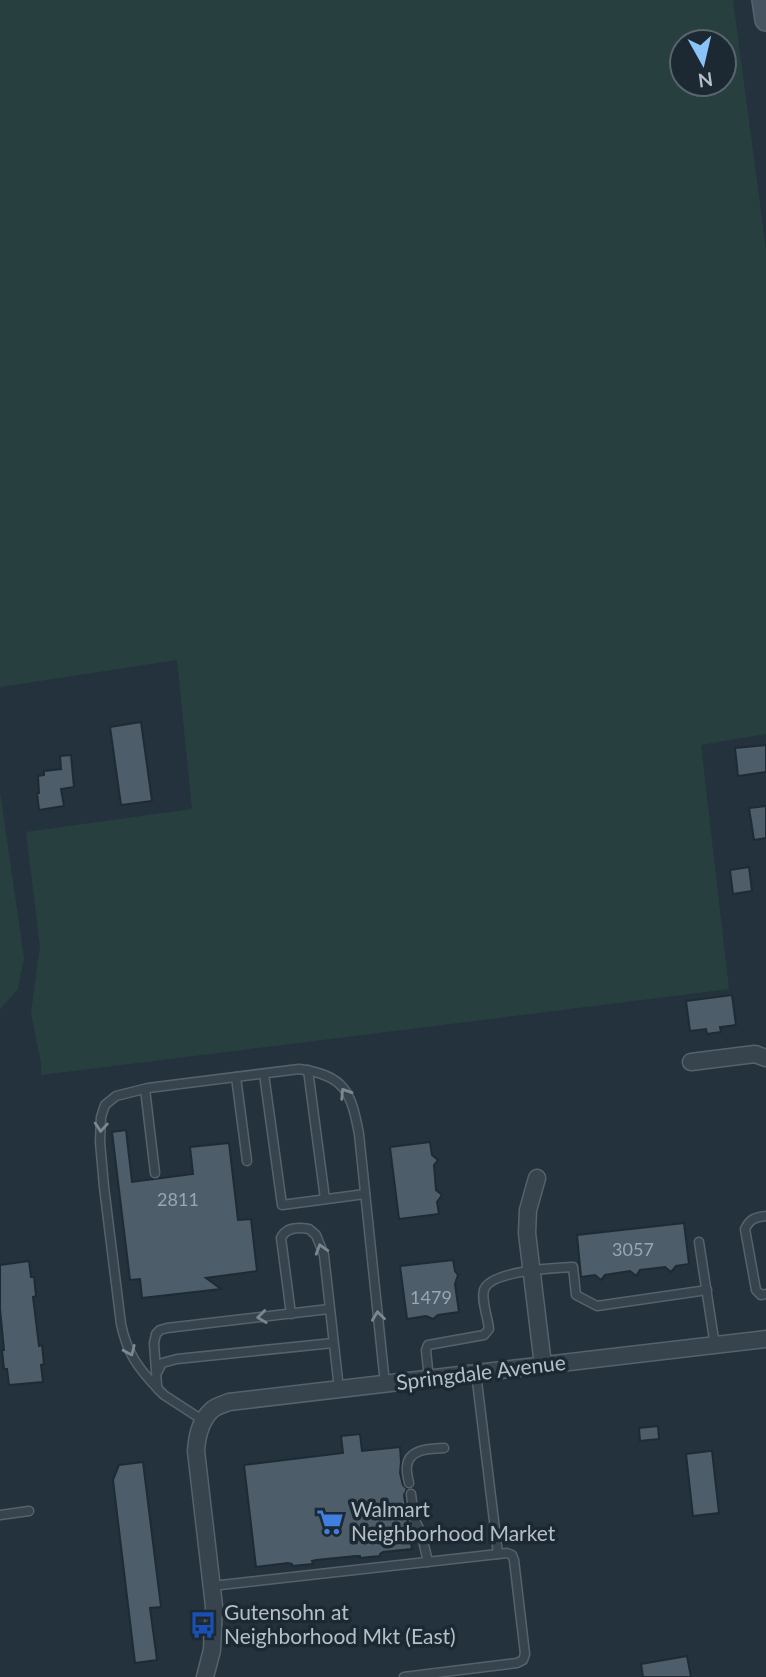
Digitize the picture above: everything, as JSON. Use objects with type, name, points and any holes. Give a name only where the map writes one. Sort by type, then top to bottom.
[{"type":"street","points":[[764,0],[766,20]]},
{"type":"street","points":[[691,1062],[755,1054],[766,1058]]},
{"type":"street","points":[[537,1178],[528,1210],[527,1233],[543,1366]]},
{"type":"street","name":"Springdale Avenue","points":[[204,1421],[214,1409],[229,1402],[766,1339]]},
{"type":"street","points":[[204,1421],[197,1434],[196,1451],[214,1606],[212,1650],[206,1677]]},
{"type":"lane","points":[[204,1421],[164,1395],[142,1373],[124,1339],[115,1283],[100,1142],[101,1117],[105,1105],[116,1096],[145,1089],[299,1069],[332,1078],[342,1085],[354,1110],[359,1134],[385,1384]]},
{"type":"lane","points":[[308,1070],[324,1199]]},
{"type":"lane","points":[[264,1074],[282,1205],[365,1194]]},
{"type":"lane","points":[[236,1077],[247,1161]]},
{"type":"lane","points":[[145,1089],[155,1173]]},
{"type":"lane","points":[[766,1216],[755,1217],[745,1229],[756,1290],[761,1295],[766,1294]]},
{"type":"lane","points":[[291,1314],[281,1238],[291,1228],[309,1229],[316,1235],[324,1255],[339,1389]]},
{"type":"lane","points":[[699,1242],[715,1346]]},
{"type":"lane","points":[[429,1379],[426,1350],[428,1345],[484,1335],[489,1329],[483,1292],[493,1281],[508,1276],[531,1270],[573,1267],[576,1295],[597,1306],[706,1290]]},
{"type":"lane","points":[[157,1374],[154,1343],[160,1330],[329,1309]]},
{"type":"lane","points":[[158,1389],[156,1380],[162,1363],[177,1359],[333,1343]]},
{"type":"lane","points":[[477,1373],[498,1554]]},
{"type":"lane","points":[[409,1483],[407,1466],[414,1454],[444,1448]]},
{"type":"lane","points":[[411,1494],[414,1519],[421,1532],[428,1562]]},
{"type":"lane","points":[[0,1515],[29,1511]]},
{"type":"lane","points":[[212,1586],[507,1553],[512,1555],[525,1654],[523,1660],[439,1675],[404,1677]]},
{"type":"green space","points":[[0,0],[733,0],[737,28],[668,28],[668,98],[738,98],[738,38],[766,250],[766,734],[701,745],[729,989],[41,1075],[31,1013],[40,946],[26,832],[192,809],[177,660],[0,687]]},
{"type":"green space","points":[[0,792],[24,958],[18,989],[0,1009]]},
{"type":"building","points":[[141,722],[152,801],[121,805],[110,727]]},
{"type":"building","points":[[766,745],[766,772],[738,776],[735,748]]},
{"type":"building","points":[[71,755],[74,787],[61,789],[64,806],[39,810],[38,776],[44,775],[44,771],[61,769],[60,756]]},
{"type":"building","points":[[766,806],[766,838],[754,840],[749,808]]},
{"type":"building","points":[[749,867],[752,891],[733,894],[730,870]]},
{"type":"building","points":[[732,995],[736,1025],[720,1027],[721,1032],[707,1034],[706,1029],[690,1031],[686,1001]]},
{"type":"building","points":[[126,1130],[132,1182],[193,1174],[190,1147],[229,1143],[238,1220],[251,1219],[257,1271],[206,1278],[221,1289],[142,1298],[140,1279],[130,1280],[112,1132]]},
{"type":"building","points":[[430,1142],[432,1155],[438,1160],[434,1165],[436,1190],[442,1195],[437,1202],[439,1214],[399,1219],[390,1147]]},
{"type":"building","points":[[684,1223],[689,1264],[676,1266],[671,1272],[665,1267],[640,1270],[636,1276],[630,1271],[605,1275],[601,1280],[595,1275],[581,1277],[577,1235]]},
{"type":"building","points":[[453,1260],[458,1275],[455,1284],[459,1312],[438,1315],[433,1319],[426,1316],[407,1319],[400,1266]]},
{"type":"building","points":[[29,1261],[31,1277],[34,1277],[36,1296],[33,1297],[39,1346],[42,1345],[43,1382],[9,1385],[2,1350],[0,1265]]},
{"type":"building","points":[[658,1426],[659,1439],[640,1441],[639,1428]]},
{"type":"building","name":"Walmart Neighborhood Market","points":[[360,1434],[362,1451],[400,1447],[400,1473],[407,1489],[404,1495],[412,1549],[383,1552],[380,1556],[316,1560],[312,1561],[313,1564],[292,1566],[288,1563],[256,1567],[244,1465],[343,1453],[341,1436]]},
{"type":"building","points":[[712,1451],[719,1513],[693,1516],[686,1454]]},
{"type":"building","points":[[143,1462],[161,1607],[150,1608],[157,1660],[135,1663],[113,1480],[119,1465]]},
{"type":"building","points":[[687,1656],[691,1677],[643,1677],[641,1664]]},
{"type":"place","name":"Walmart Neighborhood Market","points":[[330,1522]]},
{"type":"place","name":"Gutensohn at Neighborhood Mkt (East)","points":[[203,1625]]}]
